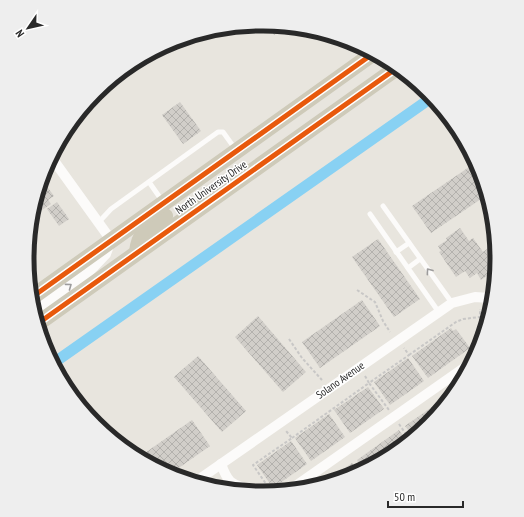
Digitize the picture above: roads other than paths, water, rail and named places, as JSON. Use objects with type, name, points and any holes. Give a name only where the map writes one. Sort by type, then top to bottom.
[{"type":"main road","name":"North University Drive","points":[[37,295],[111,240],[368,57]]},
{"type":"main road","name":"North University Drive","points":[[43,320],[392,72]]},
{"type":"main road","points":[[137,252],[138,240],[148,228],[228,170],[247,153],[256,136]]},
{"type":"street","points":[[56,163],[111,240]]},
{"type":"street","name":"Solano Avenue","points":[[204,478],[221,464],[438,311],[452,303],[474,298],[486,298]]},
{"type":"street","points":[[298,483],[460,371]]},
{"type":"street","points":[[221,464],[226,477],[232,484]]},
{"type":"lane","points":[[98,223],[111,209],[218,132],[223,132],[237,150]]},
{"type":"lane","points":[[149,182],[164,203]]},
{"type":"lane","points":[[383,206],[452,303]]},
{"type":"lane","points":[[370,214],[438,311]]},
{"type":"lane","points":[[396,252],[409,243]]},
{"type":"lane","points":[[408,268],[420,259]]},
{"type":"waterway","points":[[58,360],[426,101]]}]
